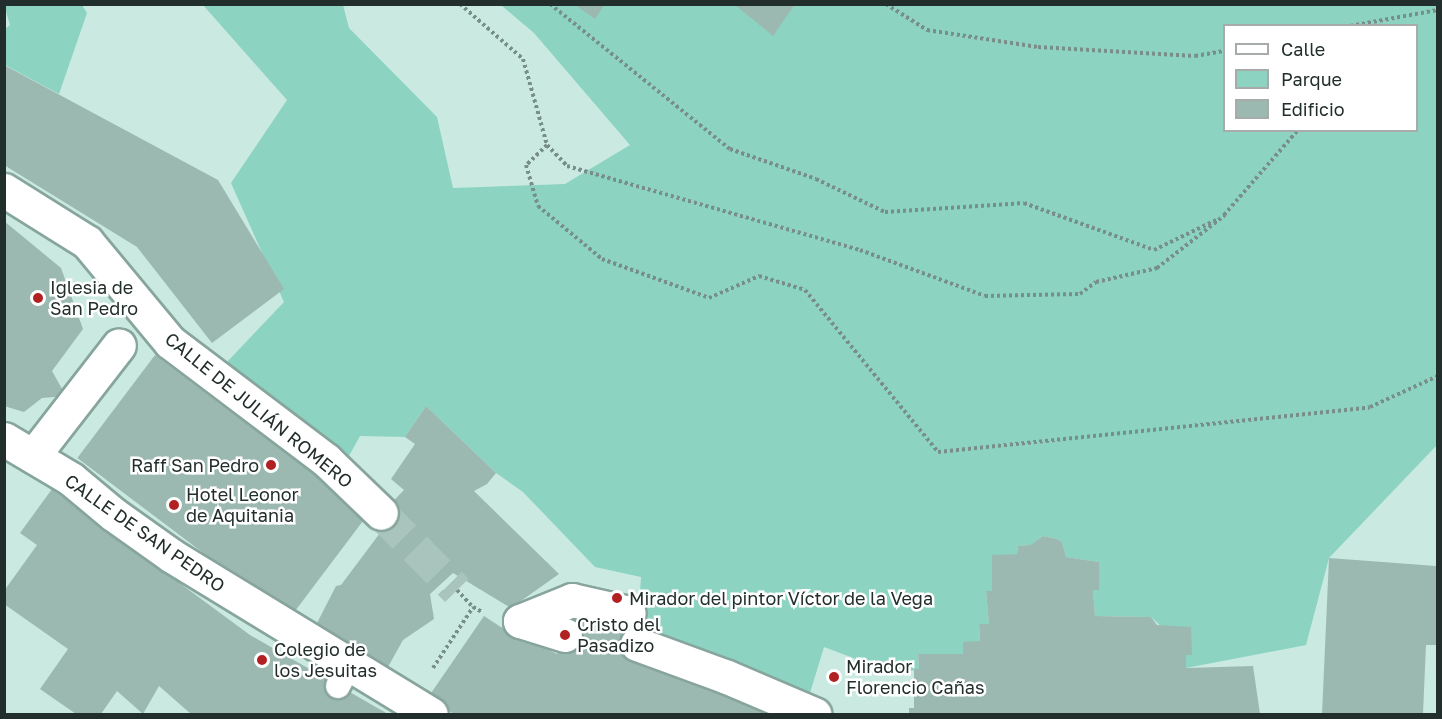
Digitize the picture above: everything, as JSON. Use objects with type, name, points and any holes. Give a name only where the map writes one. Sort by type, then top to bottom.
[{"type":"street","name":"CALLE DE JULIÁN ROMERO","points":[[4,190],[87,242],[170,342],[326,460],[381,513]]},
{"type":"street","points":[[33,456],[119,345]]},
{"type":"street","name":"CALLE DE SAN PEDRO","points":[[4,439],[71,479],[113,514],[343,675],[421,708]]},
{"type":"street","points":[[565,635],[520,621],[572,600],[727,676],[814,714]]},
{"type":"path","points":[[460,4],[523,59],[547,145],[567,166],[860,250],[985,296],[1080,294],[1096,282],[1157,268],[1225,215],[1297,132]]},
{"type":"path","points":[[550,4],[730,148],[816,179],[885,212],[1023,203],[1154,250],[1225,215]]},
{"type":"path","points":[[886,4],[927,30],[1038,47],[1195,56],[1223,51]]},
{"type":"path","points":[[1359,24],[1437,10]]},
{"type":"path","points":[[1388,24],[1391,17]]},
{"type":"path","points":[[547,145],[526,165],[538,206],[602,259],[709,298],[759,276],[805,290],[938,452],[1370,407],[1437,376]]},
{"type":"path","points":[[421,708],[473,607]]},
{"type":"green space","points":[[4,5],[82,5],[87,13],[59,94],[5,65],[5,29],[10,25]]},
{"type":"green space","points":[[203,5],[343,5],[349,28],[437,117],[453,188],[565,184],[630,145],[534,33],[501,5],[1437,5],[1437,445],[1329,558],[1306,645],[1186,668],[1186,655],[1192,655],[1151,617],[1095,616],[1093,590],[1099,590],[1099,562],[1066,557],[1062,542],[1043,536],[1030,545],[1018,546],[1017,554],[992,556],[992,591],[986,591],[989,624],[979,624],[980,641],[963,654],[918,654],[919,669],[896,674],[824,647],[810,693],[637,634],[641,577],[595,567],[523,492],[496,473],[426,406],[405,437],[360,436],[349,456],[226,363],[284,302],[231,183],[287,100]]},
{"type":"building","points":[[574,4],[605,4],[595,19]]},
{"type":"building","points":[[734,4],[795,4],[773,36]]},
{"type":"building","points":[[4,65],[218,180],[284,289],[212,343],[137,247],[4,165]]},
{"type":"building","name":"Iglesia de San Pedro","points":[[4,221],[61,268],[83,329],[52,371],[66,396],[42,398],[24,412],[4,406]]},
{"type":"building","points":[[155,355],[367,515],[290,618],[77,458]]},
{"type":"building","points":[[426,406],[496,473],[487,484],[474,491],[559,574],[511,608],[453,573],[430,594],[434,619],[403,640],[383,676],[330,639],[333,634],[317,623],[336,586],[341,585],[386,525],[378,517],[404,490],[391,479],[415,444],[405,437]]},
{"type":"building","points":[[52,489],[250,635],[388,714],[191,714],[159,686],[143,714],[117,691],[101,714],[76,714],[40,689],[68,649],[4,604],[4,591],[37,545],[20,533]]},
{"type":"building","points":[[1043,536],[1062,542],[1066,557],[1099,562],[1099,590],[1093,590],[1095,616],[1151,617],[1157,625],[1191,627],[1192,655],[1186,655],[1186,668],[1253,666],[1260,714],[909,714],[909,708],[914,708],[914,669],[919,669],[918,654],[963,654],[963,642],[980,641],[979,624],[989,624],[986,591],[992,591],[992,555],[1017,554],[1018,546],[1030,545]]},
{"type":"building","points":[[1329,558],[1436,566],[1438,645],[1426,645],[1423,714],[1322,714]]},
{"type":"building","points":[[484,616],[525,643],[533,633],[546,642],[543,647],[557,654],[573,617],[637,634],[778,714],[454,714],[427,699]]},
{"type":"tunnel","points":[[381,513],[457,590]]},
{"type":"place","name":"Iglesia de San Pedro","points":[[38,298]]},
{"type":"place","name":"Raff San Pedro","points":[[271,465]]},
{"type":"place","name":"Hotel Leonor de Aquitania","points":[[174,505]]},
{"type":"place","name":"Mirador del pintor Víctor de la Vega","points":[[617,598]]},
{"type":"place","name":"Cristo del Pasadizo","points":[[565,635]]},
{"type":"place","name":"Colegio de los Jesuitas","points":[[262,660]]},
{"type":"place","name":"Mirador Florencio Cañas","points":[[834,677]]}]
